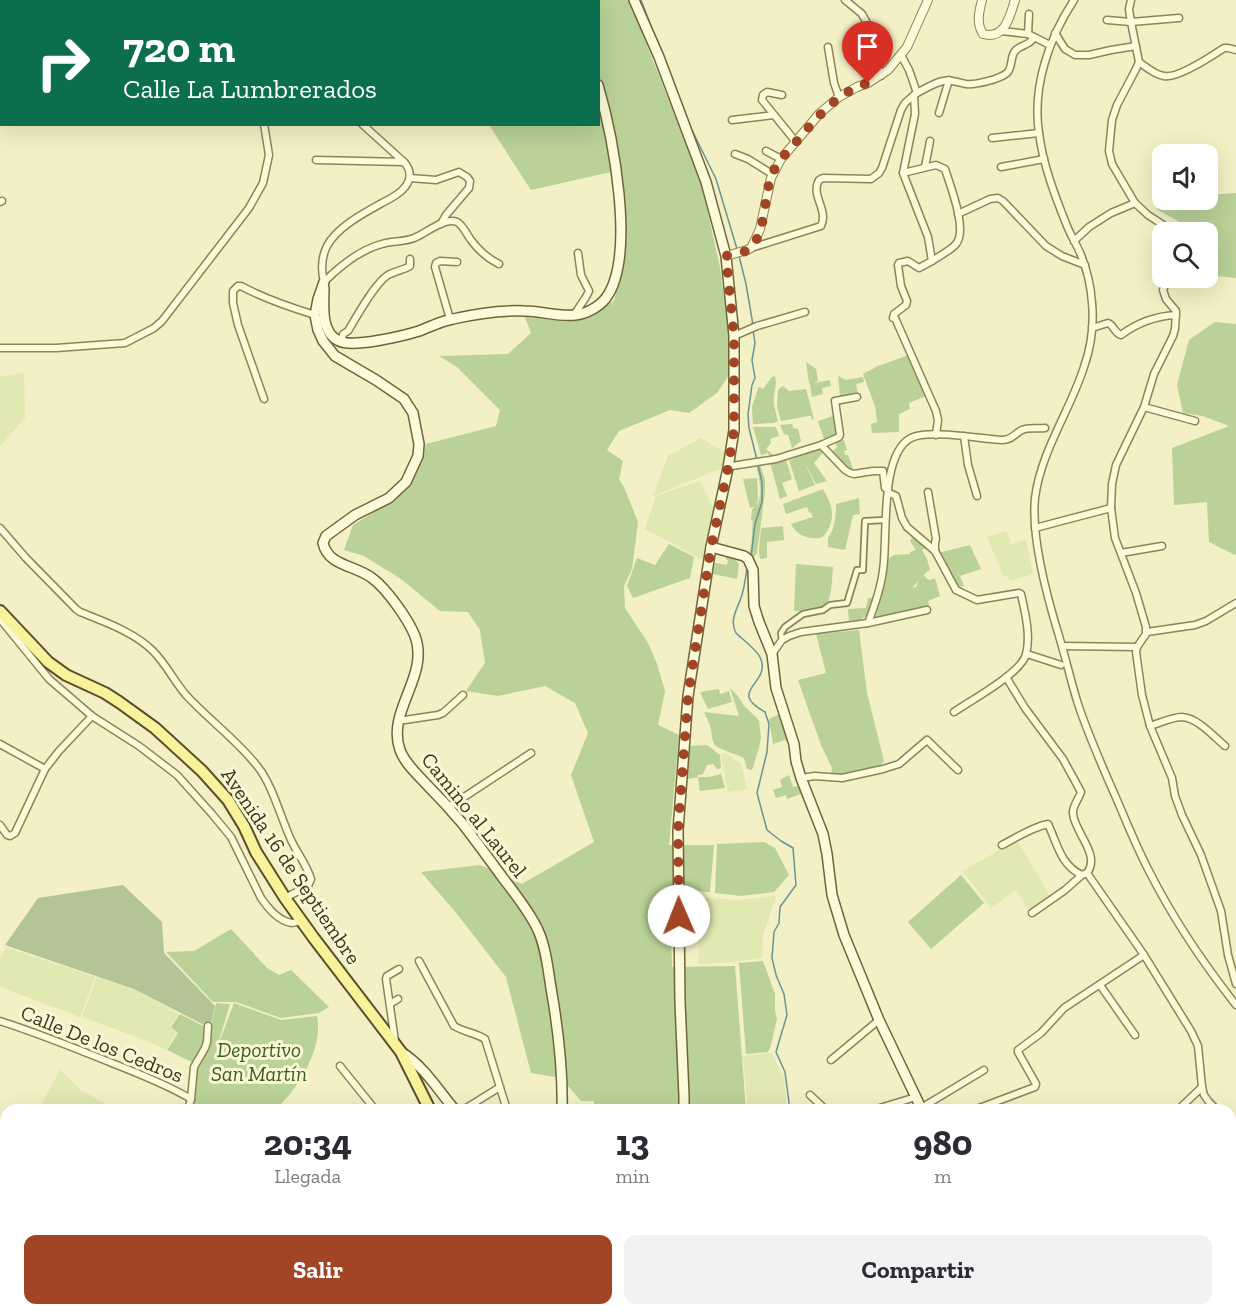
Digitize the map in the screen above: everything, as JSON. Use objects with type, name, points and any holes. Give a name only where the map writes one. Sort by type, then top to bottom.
[{"type":"main road","points":[[633,0],[658,57],[702,171],[726,256],[734,336],[734,430],[711,547],[688,696],[678,831],[684,1104]]},
{"type":"main road","points":[[324,282],[326,328],[341,343],[372,341],[418,331],[450,319],[483,314],[523,310],[573,315],[589,311],[606,298],[614,282],[620,250],[618,176],[606,110],[600,91]]},
{"type":"main road","points":[[315,315],[324,282]]},
{"type":"main road","name":"Camino al Laurel","points":[[315,315],[323,341],[335,356],[404,399],[413,413],[418,432],[418,456],[406,482],[389,498],[355,515],[326,536],[323,543],[324,548],[329,557],[371,577],[380,584],[397,605],[415,637],[418,663],[398,721],[400,751],[411,767],[449,807],[522,904],[538,930],[545,949],[558,1028],[562,1104]]},
{"type":"main road","points":[[711,547],[739,553],[749,562],[753,570],[754,606],[772,654],[776,688],[794,744],[801,778],[823,834],[832,895],[844,935],[879,1020],[919,1104]]},
{"type":"main road","name":"Avenida 16 de Septiembre","points":[[0,611],[48,662],[66,675],[105,693],[155,728],[202,771],[228,800],[256,852],[285,898],[398,1048],[427,1104]]},
{"type":"main road","points":[[398,1048],[421,1067],[449,1104]]},
{"type":"street","points":[[845,0],[862,14],[868,25],[881,76]]},
{"type":"street","points":[[751,248],[760,229],[772,174],[781,159],[820,113],[839,97],[881,76],[888,70],[907,47],[928,0]]},
{"type":"street","points":[[982,0],[979,26],[983,34],[993,35],[1002,31],[1031,36],[1050,45]]},
{"type":"street","points":[[1002,31],[1010,18],[1015,0]]},
{"type":"street","points":[[1074,0],[1055,33],[1041,79],[1039,133],[1052,189],[1089,281],[1092,328],[1084,367],[1039,475],[1035,501],[1035,528],[1051,610],[1078,705],[1091,739],[1147,868],[1168,906],[1205,963],[1236,1005]]},
{"type":"street","points":[[1131,0],[1131,22],[1139,62],[1117,105],[1112,120],[1109,151],[1112,164],[1129,196],[1159,222]]},
{"type":"street","points":[[726,256],[821,226],[824,216],[816,191],[816,184],[819,180],[823,178],[871,179],[879,173],[901,110],[905,103],[916,94],[934,84],[949,80],[970,85],[1006,74],[1016,50],[1030,43],[1029,14]]},
{"type":"street","points":[[1107,20],[1131,22],[1179,18]]},
{"type":"street","points":[[1055,33],[1065,49],[1075,55],[1089,55],[1136,46]]},
{"type":"street","points":[[828,47],[834,83],[839,97]]},
{"type":"street","points":[[1139,62],[1166,77],[1198,64],[1224,48],[1236,50]]},
{"type":"street","points":[[901,55],[909,70],[916,94],[915,114],[903,173],[928,237],[932,261]]},
{"type":"street","points":[[939,113],[949,80]]},
{"type":"street","points":[[782,95],[767,92],[764,93],[762,100],[796,142]]},
{"type":"street","points":[[732,120],[774,115]]},
{"type":"street","points":[[0,348],[56,348],[125,343],[154,328],[162,321],[249,208],[263,183],[269,155],[264,126]]},
{"type":"street","points":[[324,282],[323,256],[335,235],[362,214],[399,193],[405,188],[410,177],[410,171],[404,162],[364,126]]},
{"type":"street","points":[[992,138],[1039,133]]},
{"type":"street","points":[[925,167],[930,141]]},
{"type":"street","points":[[766,151],[781,159]]},
{"type":"street","points":[[735,154],[772,174]]},
{"type":"street","points":[[1001,167],[1044,159]]},
{"type":"street","points":[[316,160],[404,162]]},
{"type":"street","points":[[903,173],[936,165],[945,169],[958,214],[960,230],[956,244],[920,268],[908,261],[898,265],[901,286],[907,301],[893,318],[895,318],[936,411],[938,420],[936,435]]},
{"type":"street","points":[[410,177],[436,180],[457,172],[462,173],[470,181],[469,188],[441,224]]},
{"type":"street","points":[[958,214],[990,199],[998,198],[1046,246],[1084,265]]},
{"type":"street","points":[[1074,241],[1089,227],[1111,213],[1135,203]]},
{"type":"street","points":[[324,282],[336,270],[368,249],[415,238],[441,224],[455,222],[459,223],[485,257],[499,264]]},
{"type":"street","points":[[573,315],[589,291],[581,274],[578,253]]},
{"type":"street","points":[[341,343],[344,334],[379,283],[386,276],[408,268],[410,260]]},
{"type":"street","points":[[450,319],[435,267],[440,261],[457,262]]},
{"type":"street","points":[[264,399],[238,325],[233,291],[241,286],[261,297],[315,315]]},
{"type":"street","points":[[1164,288],[1164,295],[1176,315],[1176,328],[1154,374],[1144,407],[1116,465],[1111,508],[1115,538],[1136,593],[1146,632],[1137,647],[1136,661],[1150,726],[1172,778],[1175,796],[1182,815],[1201,855],[1221,911],[1228,955],[1236,984]]},
{"type":"street","points":[[734,336],[757,326],[805,312]]},
{"type":"street","points":[[1092,328],[1108,323],[1112,325],[1116,333],[1121,334],[1132,326],[1163,316],[1176,315]]},
{"type":"street","points":[[732,465],[776,459],[839,437],[836,401],[857,397]]},
{"type":"street","points":[[1144,407],[1195,421]]},
{"type":"street","points":[[868,623],[884,568],[885,507],[893,464],[904,443],[911,438],[936,435],[1005,440],[1012,438],[1022,430],[1045,428]]},
{"type":"street","points":[[964,436],[966,457],[976,496]]},
{"type":"street","points":[[821,445],[844,470],[850,473],[883,471],[885,488],[889,494],[896,496],[907,527],[935,551],[953,586],[959,592],[977,600],[1021,593],[1028,631],[1027,654],[1023,662],[1006,677],[954,712]]},
{"type":"street","points":[[928,492],[936,538],[935,551]]},
{"type":"street","points":[[1035,528],[1111,508]]},
{"type":"street","points":[[782,640],[781,633],[785,627],[803,614],[823,610],[830,605],[847,603],[857,570],[863,568],[865,521],[885,520]]},
{"type":"street","points":[[0,528],[76,609],[119,629],[153,651],[186,694],[256,765],[267,782],[292,843],[311,879],[308,886],[285,898]]},
{"type":"street","points":[[1121,553],[1162,546]]},
{"type":"street","points":[[1146,632],[1195,625],[1236,603]]},
{"type":"street","points":[[772,654],[782,640],[801,632],[868,623],[927,610]]},
{"type":"street","points":[[0,619],[49,679],[92,716],[139,746],[177,775],[231,837],[266,905],[277,917],[292,923],[302,921]]},
{"type":"street","points":[[1062,646],[1137,647]]},
{"type":"street","points":[[1027,654],[1061,665]]},
{"type":"street","points":[[1006,677],[1025,708],[1063,759],[1081,792],[1073,813],[1076,826],[1090,855],[1091,864],[1090,870],[1032,913]]},
{"type":"street","points":[[398,721],[438,715],[463,695]]},
{"type":"street","points":[[0,825],[7,835],[15,833],[45,770],[59,751],[92,716]]},
{"type":"street","points":[[1150,726],[1185,717],[1196,722],[1225,746]]},
{"type":"street","points":[[801,778],[811,776],[842,778],[883,769],[899,764],[927,740],[958,770]]},
{"type":"street","points":[[0,744],[45,770]]},
{"type":"street","points":[[449,807],[531,753]]},
{"type":"street","points":[[1002,845],[1048,825],[1060,854],[1069,867],[1085,874],[1144,955],[1191,1030],[1198,1046],[1204,1095],[1211,1104]]},
{"type":"street","points":[[997,1104],[1035,1087],[1036,1084],[1018,1050],[1041,1033],[1064,1008],[1144,955]]},
{"type":"street","points":[[419,961],[454,1026],[485,1039],[505,1104]]},
{"type":"street","points":[[398,1048],[386,979],[389,974],[399,969]]},
{"type":"street","points":[[1100,985],[1135,1035]]},
{"type":"street","points":[[390,1004],[398,999]]},
{"type":"street","points":[[831,1060],[879,1020]]},
{"type":"street","name":"Calle De los Cedros","points":[[0,1021],[150,1078],[191,1099]]},
{"type":"street","name":"Calle De los Cedros","points":[[190,1104],[194,1067],[205,1048],[208,1026]]},
{"type":"street","points":[[339,1066],[371,1104]]},
{"type":"street","points":[[929,1104],[984,1070]]},
{"type":"street","points":[[472,1104],[500,1086]]},
{"type":"street","points":[[1184,1104],[1202,1087]]},
{"type":"street","points":[[471,1095],[476,1101]]},
{"type":"street","points":[[810,1095],[820,1104]]},
{"type":"street","points":[[893,1104],[916,1097]]},
{"type":"green space","points":[[600,0],[629,0],[701,182],[720,267],[729,336],[729,375],[717,393],[689,413],[670,410],[619,431],[607,450],[623,461],[619,479],[638,522],[632,569],[624,586],[625,608],[648,643],[665,691],[658,725],[679,735],[669,845],[714,845],[710,892],[670,889],[672,967],[735,966],[746,1104],[594,1104],[594,1101],[581,1101],[561,1078],[531,1073],[506,977],[421,872],[480,865],[522,884],[594,842],[571,775],[588,733],[575,703],[545,686],[498,696],[466,691],[485,663],[480,630],[468,612],[440,611],[401,579],[364,556],[344,550],[353,525],[396,499],[416,472],[426,444],[496,426],[500,410],[457,367],[439,356],[508,354],[531,333],[525,317],[579,319],[614,301],[624,259],[620,170],[531,190],[490,126],[600,126]]},
{"type":"green space","points":[[1236,193],[1236,278],[1218,276],[1218,222],[1180,222],[1158,210],[1218,210],[1218,194]]},
{"type":"green space","points":[[1215,322],[1236,324],[1235,555],[1209,542],[1207,502],[1174,505],[1172,448],[1229,426],[1203,416],[1183,413],[1177,385],[1189,340]]},
{"type":"green space","points":[[906,356],[909,357],[926,396],[909,403],[910,409],[899,414],[899,432],[872,433],[871,424],[877,422],[875,406],[863,374]]},
{"type":"green space","points":[[806,362],[816,369],[818,381],[814,383],[830,380],[831,386],[822,388],[823,394],[812,397]]},
{"type":"green space","points":[[24,373],[25,418],[0,446],[0,377]]},
{"type":"green space","points":[[775,376],[774,403],[778,421],[753,424],[752,407],[758,388],[763,389]]},
{"type":"green space","points":[[838,376],[846,380],[863,377],[864,382],[856,384],[858,395],[840,397]]},
{"type":"green space","points":[[783,386],[789,391],[806,389],[814,419],[808,416],[781,421],[777,406],[778,390]]},
{"type":"green space","points":[[836,415],[838,435],[824,439],[818,421]]},
{"type":"green space","points":[[792,424],[793,428],[798,429],[801,441],[792,448],[788,435],[784,434],[780,425]]},
{"type":"green space","points":[[753,427],[776,427],[779,436],[770,439],[771,443],[766,449],[775,456],[769,456],[768,453],[761,455]]},
{"type":"green space","points":[[701,438],[727,454],[725,467],[653,496],[668,456]]},
{"type":"green space","points":[[844,440],[847,450],[844,451],[845,455],[848,455],[854,471],[846,468],[832,451],[837,448],[835,442]]},
{"type":"green space","points":[[816,450],[823,451],[814,463],[827,481],[816,484],[803,459],[815,485],[799,491],[789,460]]},
{"type":"green space","points":[[786,460],[792,479],[782,483],[787,496],[780,499],[770,462]]},
{"type":"green space","points":[[760,464],[765,480],[765,492],[757,553],[753,558],[749,554],[753,521],[751,520],[752,509],[759,501],[760,495],[756,465]]},
{"type":"green space","points":[[757,478],[758,500],[756,506],[750,508],[743,479]]},
{"type":"green space","points":[[700,481],[715,510],[705,561],[645,529],[656,496]]},
{"type":"green space","points":[[823,489],[832,511],[829,528],[821,538],[803,536],[791,524],[813,517],[811,513],[807,507],[786,514],[783,504]]},
{"type":"green space","points":[[859,498],[860,514],[853,515],[845,550],[828,547],[828,538],[835,522],[836,504]]},
{"type":"green space","points":[[783,526],[784,540],[767,542],[767,558],[760,559],[761,528]]},
{"type":"green space","points":[[1006,531],[1011,544],[1026,540],[1033,574],[1009,581],[1008,576],[1004,577],[987,537]]},
{"type":"green space","points":[[913,536],[926,548],[922,550],[930,570],[924,574],[920,579],[924,575],[929,580],[935,578],[940,596],[928,601],[930,609],[875,620],[886,580],[888,559],[894,555],[910,554],[916,550],[910,541]]},
{"type":"green space","points":[[669,544],[694,557],[690,578],[633,598],[627,586],[637,558],[655,565]]},
{"type":"green space","points":[[970,545],[981,569],[960,576],[964,586],[956,587],[938,553]]},
{"type":"green space","points":[[726,555],[736,557],[739,563],[737,579],[713,574],[715,563],[727,565]]},
{"type":"green space","points":[[796,564],[833,567],[830,596],[826,606],[820,610],[794,611]]},
{"type":"green space","points":[[868,598],[873,598],[866,616],[849,622],[848,609],[866,608]]},
{"type":"green space","points":[[859,630],[867,693],[884,761],[880,766],[868,772],[834,776],[831,775],[832,768],[821,745],[798,680],[826,673],[816,634]]},
{"type":"green space","points":[[730,688],[759,721],[761,738],[752,770],[747,769],[744,758],[714,744],[710,725],[704,712],[739,716]]},
{"type":"green space","points":[[719,689],[720,694],[729,691],[732,702],[708,709],[700,692]]},
{"type":"green space","points":[[781,713],[790,742],[785,740],[773,744],[769,719]]},
{"type":"green space","points":[[707,745],[720,755],[721,768],[717,769],[713,764],[707,765],[703,774],[688,779],[689,746]]},
{"type":"green space","points":[[723,753],[741,763],[747,789],[728,792],[721,755]]},
{"type":"green space","points":[[721,774],[725,788],[700,791],[698,777]]},
{"type":"green space","points":[[789,775],[793,787],[801,785],[803,793],[787,799],[786,795],[776,798],[773,790],[782,787],[780,780]]},
{"type":"green space","points":[[1017,840],[1051,898],[1030,912],[1016,890],[991,908],[963,871]]},
{"type":"green space","points":[[764,842],[775,848],[789,875],[774,892],[741,896],[715,893],[717,844]]},
{"type":"green space","points":[[961,875],[984,903],[931,949],[908,922]]},
{"type":"green space","points":[[123,885],[162,922],[164,953],[215,1006],[210,1028],[134,989],[5,945],[38,898]]},
{"type":"green space","points":[[776,896],[763,936],[762,958],[699,964],[696,897],[737,900]]},
{"type":"green space","points":[[231,929],[267,968],[279,975],[291,970],[329,1007],[319,1013],[281,1018],[236,1002],[213,1002],[166,952],[194,951]]},
{"type":"green space","points":[[6,947],[95,977],[80,1017],[0,987],[0,960]]},
{"type":"green space","points":[[763,961],[775,994],[777,1019],[768,1052],[746,1054],[739,963]]},
{"type":"green space","points":[[97,977],[134,989],[179,1014],[170,1027],[177,1032],[166,1050],[82,1017]]},
{"type":"green space","name":"Deportivo San Martín","points":[[216,1003],[230,1004],[216,1051],[234,1003],[281,1020],[317,1016],[317,1040],[314,1052],[303,1076],[281,1104],[193,1104],[195,1069],[206,1049]]},
{"type":"green space","points":[[180,1014],[207,1028],[206,1042],[194,1063],[167,1050],[178,1033],[171,1027]]},
{"type":"green space","points":[[772,1053],[784,1080],[786,1104],[747,1104],[743,1056]]},
{"type":"green space","points":[[60,1070],[81,1090],[106,1104],[41,1104]]},
{"type":"waterway","points":[[641,0],[656,39]]},
{"type":"waterway","points":[[682,105],[716,179],[737,249]]},
{"type":"waterway","points":[[739,256],[753,325]]},
{"type":"waterway","points":[[753,330],[755,343],[752,360],[755,378],[748,414],[757,460]]},
{"type":"waterway","points":[[751,557],[755,524],[762,502],[762,482],[758,465]]},
{"type":"waterway","points":[[747,567],[742,596],[733,622],[736,633],[758,654],[762,666],[761,674],[749,692],[749,698],[765,712],[769,724],[767,752],[757,793],[767,830],[793,848],[796,885],[780,907],[779,923],[774,932],[772,958],[784,994],[787,1015],[776,1052],[785,1072],[789,1104]]},
{"type":"route","points":[[679,916],[678,831],[688,696],[711,547],[734,430],[734,336],[726,256],[751,248],[760,229],[773,172],[781,159],[820,113],[839,97],[868,83]]}]
